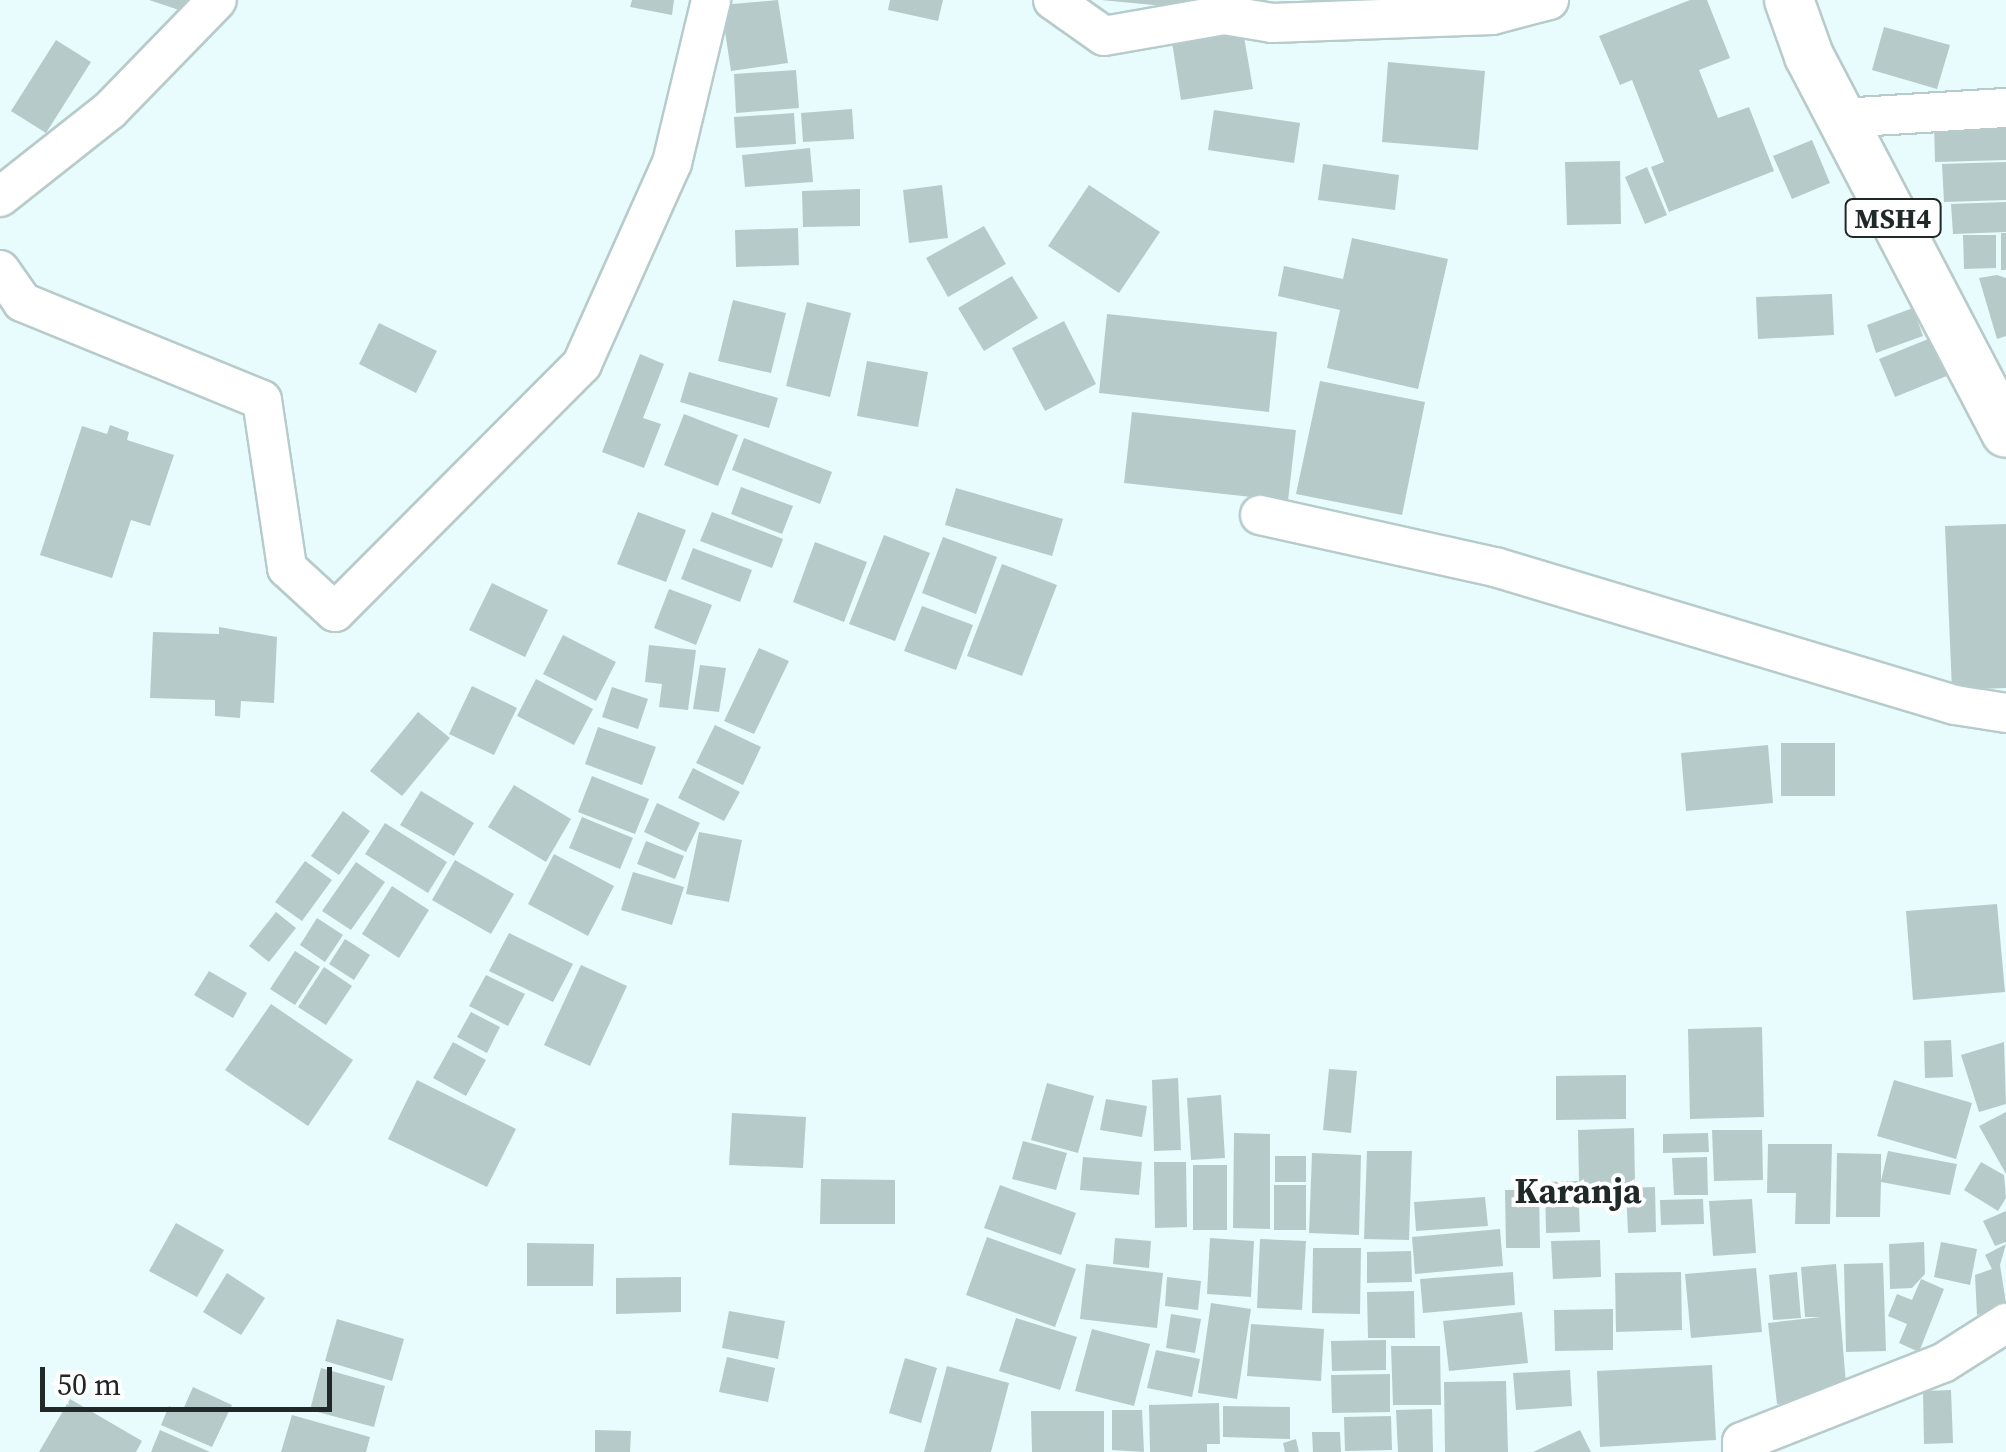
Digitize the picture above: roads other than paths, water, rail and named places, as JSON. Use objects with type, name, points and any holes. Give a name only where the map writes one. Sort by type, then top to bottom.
[{"type":"main road","name":"MSH4","points":[[1788,0],[1841,118],[2006,433]]},
{"type":"street","points":[[0,197],[110,110],[217,0]]},
{"type":"street","points":[[0,270],[22,302],[262,400],[287,568],[335,612],[582,364],[672,163],[710,0]]},
{"type":"street","points":[[1053,0],[1104,36],[1224,15],[1272,23],[1492,15],[1549,0]]},
{"type":"street","points":[[1841,118],[2006,108]]},
{"type":"street","points":[[1260,516],[1495,567],[1954,705],[2006,713]]},
{"type":"street","points":[[1742,1452],[1742,1442],[1943,1363],[2006,1323]]},
{"type":"district","name":"Karanja","points":[[1578,1191]]}]
